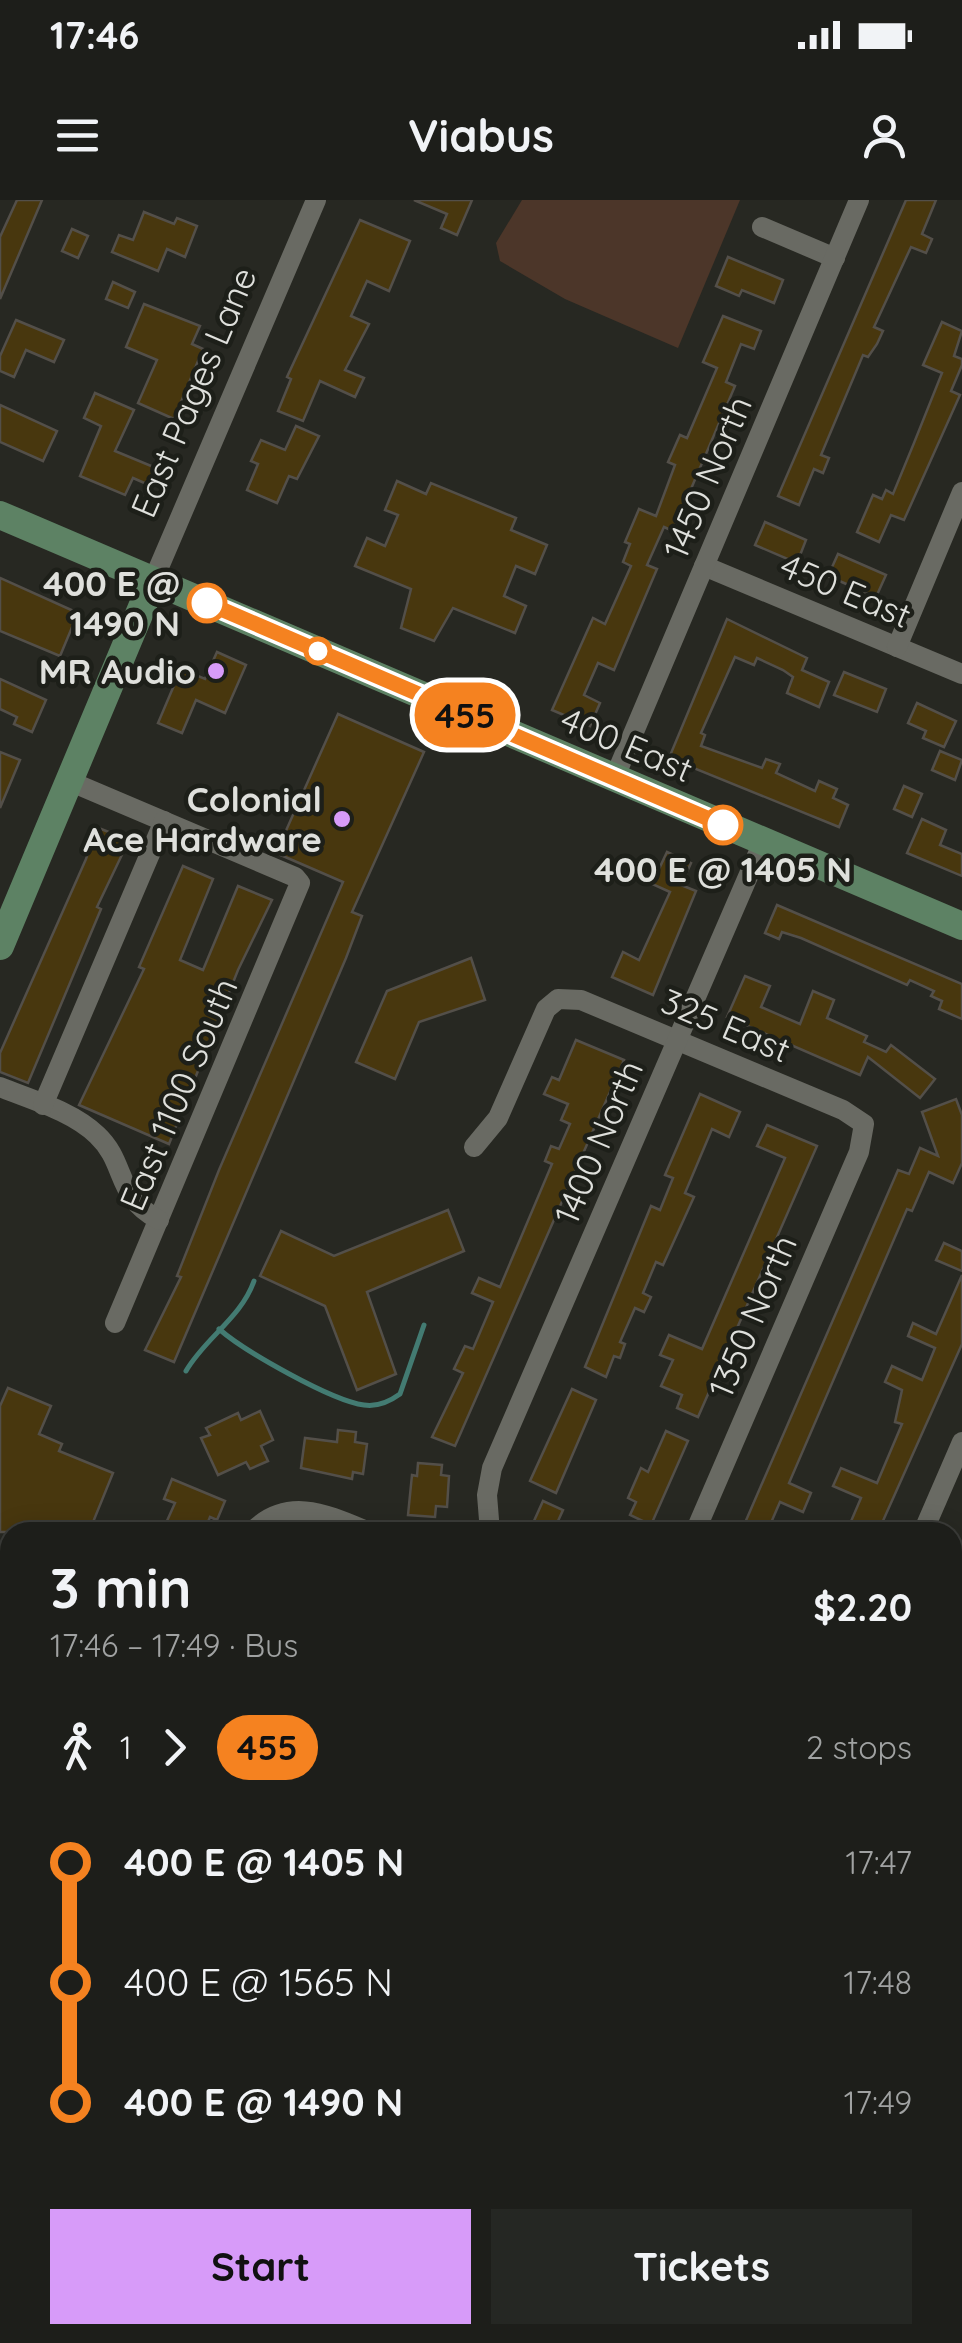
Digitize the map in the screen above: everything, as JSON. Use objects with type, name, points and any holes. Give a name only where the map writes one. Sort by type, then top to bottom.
[{"type":"main road","name":"400 East","points":[[0,515],[962,926]]},
{"type":"main road","name":"East Pages Lane","points":[[1,940],[152,581]]},
{"type":"street","name":"East Pages Lane","points":[[152,581],[316,200]]},
{"type":"street","name":"1450 North","points":[[614,779],[859,200]]},
{"type":"street","points":[[762,227],[835,258]]},
{"type":"street","points":[[897,647],[962,492]]},
{"type":"street","name":"450 East","points":[[704,566],[962,674]]},
{"type":"street","points":[[43,1105],[164,821],[69,781]]},
{"type":"street","name":"East 1100 South","points":[[115,1324],[300,890],[296,877],[164,821]]},
{"type":"street","name":"1400 North","points":[[489,1522],[487,1496],[492,1468],[763,842]]},
{"type":"street","name":"325 East","points":[[474,1147],[498,1118],[542,1016],[558,999],[582,1000],[843,1110],[864,1124]]},
{"type":"street","points":[[0,1087],[43,1105],[98,1136],[112,1156],[127,1194],[142,1211],[159,1220]]},
{"type":"street","name":"1350 North","points":[[699,1522],[858,1152],[864,1124]]},
{"type":"street","points":[[927,1522],[962,1442]]},
{"type":"street","points":[[267,1522],[280,1513],[302,1510],[339,1522]]},
{"type":"shaded area","points":[[522,200],[740,200],[678,348],[565,299],[500,261],[496,243]]},
{"type":"building","points":[[17,200],[42,200],[0,299],[0,237]]},
{"type":"building","points":[[414,200],[472,200],[457,235],[441,228],[447,214]]},
{"type":"building","points":[[906,200],[936,200],[922,234],[932,239],[926,253],[911,247],[874,327],[883,331],[868,357],[863,355],[821,455],[829,458],[823,473],[814,469],[799,505],[778,496]]},
{"type":"building","points":[[144,212],[174,224],[177,218],[197,226],[185,257],[167,249],[158,271],[112,252],[119,235],[133,240]]},
{"type":"building","points":[[360,220],[410,241],[389,291],[367,281],[351,316],[369,324],[345,370],[364,378],[355,397],[320,381],[303,421],[278,411],[291,379],[287,377]]},
{"type":"building","points":[[72,229],[88,236],[78,258],[62,251]]},
{"type":"building","points":[[728,257],[783,280],[774,303],[742,290],[739,296],[716,286]]},
{"type":"building","points":[[113,282],[135,292],[128,308],[106,299]]},
{"type":"building","points":[[144,304],[200,326],[192,344],[203,349],[174,419],[138,403],[157,360],[126,347]]},
{"type":"building","points":[[723,316],[761,331],[754,349],[741,344],[726,382],[735,386],[673,531],[664,527],[647,565],[657,569],[614,670],[598,663],[584,695],[600,703],[590,726],[552,710],[593,618],[605,624],[631,566],[623,562],[630,544],[625,542],[639,509],[656,516],[675,465],[668,462],[680,435],[687,438],[717,368],[703,362]]},
{"type":"building","points":[[16,320],[64,340],[54,362],[26,350],[14,377],[0,371],[0,356]]},
{"type":"building","points":[[942,322],[962,331],[954,356],[962,359],[962,365],[951,391],[960,395],[904,520],[891,515],[879,542],[857,532],[873,495],[882,499],[886,490],[893,494],[914,443],[942,373],[923,365]]},
{"type":"building","points":[[95,393],[134,410],[115,451],[156,468],[149,485],[133,478],[125,495],[80,476],[101,426],[84,418]]},
{"type":"building","points":[[0,405],[57,431],[43,461],[0,442]]},
{"type":"building","points":[[296,426],[319,436],[297,479],[289,476],[277,503],[247,490],[258,464],[251,461],[261,440],[285,450]]},
{"type":"building","points":[[397,481],[426,494],[431,483],[516,518],[511,530],[547,545],[535,574],[516,566],[504,596],[526,606],[515,633],[453,608],[434,641],[401,628],[411,589],[355,566],[367,538],[385,546],[398,515],[385,510]]},
{"type":"building","points":[[765,522],[806,540],[797,563],[755,545]]},
{"type":"building","points":[[838,554],[886,575],[876,597],[828,576]]},
{"type":"building","points":[[0,578],[78,613],[60,656],[0,631]]},
{"type":"building","points":[[727,619],[807,658],[802,670],[829,682],[819,707],[787,693],[793,677],[783,670],[757,658],[754,665],[735,657],[701,733],[705,735],[701,746],[762,768],[766,759],[780,764],[776,773],[815,791],[819,781],[837,789],[833,798],[848,805],[839,827],[669,758]]},
{"type":"building","points":[[217,652],[246,665],[225,713],[196,700],[182,733],[158,723],[181,669],[205,679]]},
{"type":"building","points":[[844,672],[886,689],[877,712],[834,695]]},
{"type":"building","points":[[0,679],[46,700],[32,732],[14,724],[17,717],[0,709]]},
{"type":"building","points":[[917,703],[956,721],[944,747],[923,738],[926,731],[908,723]]},
{"type":"building","points":[[338,714],[424,752],[352,912],[362,916],[346,958],[174,1362],[145,1350],[181,1277],[177,1276],[219,1170],[343,882],[276,853]]},
{"type":"building","points":[[940,751],[962,760],[955,780],[932,770]]},
{"type":"building","points":[[0,752],[20,760],[0,808]]},
{"type":"building","points":[[904,786],[922,794],[912,817],[894,809]]},
{"type":"building","points":[[922,819],[946,830],[940,845],[962,854],[962,876],[907,853]]},
{"type":"building","points":[[96,827],[129,840],[97,907],[101,909],[28,1083],[0,1072],[0,1053],[86,859]]},
{"type":"building","points":[[667,852],[691,863],[681,885],[696,891],[653,995],[612,977],[623,952],[639,960],[670,892],[652,884]]},
{"type":"building","points":[[183,866],[213,879],[180,960],[203,970],[238,886],[272,900],[238,970],[169,1144],[79,1105],[144,969],[139,967]]},
{"type":"building","points":[[777,905],[962,984],[962,1019],[939,1009],[942,1001],[931,996],[934,991],[910,980],[907,985],[801,938],[782,932],[779,939],[765,933]]},
{"type":"building","points":[[471,958],[485,1000],[419,1022],[395,1079],[356,1062],[387,991]]},
{"type":"building","points":[[745,976],[770,986],[761,1007],[800,1024],[813,991],[834,1000],[827,1018],[867,1036],[864,1042],[886,1052],[891,1045],[935,1079],[920,1098],[868,1057],[860,1075],[727,1017]]},
{"type":"building","points":[[576,1040],[624,1060],[455,1446],[432,1437],[463,1373],[454,1369],[465,1346],[473,1349],[493,1302],[472,1293],[479,1278],[500,1287],[552,1164],[545,1161],[551,1146],[559,1149],[570,1124],[561,1120],[568,1104],[544,1094],[552,1077],[559,1080]]},
{"type":"building","points":[[700,1094],[740,1112],[729,1137],[712,1129],[685,1193],[694,1197],[663,1265],[656,1262],[643,1293],[651,1297],[644,1312],[635,1308],[620,1342],[625,1344],[620,1358],[614,1356],[606,1377],[585,1367],[651,1206],[660,1210],[673,1178],[665,1175]]},
{"type":"building","points":[[956,1099],[962,1115],[962,1163],[953,1183],[929,1172],[912,1211],[907,1209],[789,1483],[811,1493],[803,1512],[780,1502],[771,1522],[745,1522],[898,1170],[909,1174],[920,1148],[938,1156],[922,1112]]},
{"type":"building","points":[[767,1125],[817,1146],[698,1417],[677,1408],[682,1395],[661,1386],[673,1360],[660,1355],[669,1335],[702,1349],[785,1158],[757,1146]]},
{"type":"building","points":[[448,1210],[464,1251],[367,1292],[396,1374],[357,1390],[325,1306],[260,1276],[281,1231],[334,1256]]},
{"type":"building","points":[[944,1243],[962,1251],[962,1271],[936,1260]]},
{"type":"building","points":[[962,1275],[962,1344],[882,1522],[851,1522],[861,1498],[833,1486],[841,1468],[877,1483],[902,1424],[895,1422],[902,1390],[885,1382],[892,1366],[922,1380],[935,1348],[908,1336],[913,1323],[936,1334]]},
{"type":"building","points":[[8,1388],[51,1406],[39,1434],[62,1444],[59,1451],[113,1473],[93,1522],[0,1522],[0,1406]]},
{"type":"building","points":[[572,1389],[596,1400],[556,1493],[530,1481]]},
{"type":"building","points":[[260,1411],[273,1440],[261,1446],[268,1461],[250,1469],[246,1462],[218,1475],[201,1438],[210,1435],[206,1428],[238,1413],[241,1420]]},
{"type":"building","points":[[338,1430],[356,1432],[355,1442],[367,1444],[363,1474],[353,1472],[352,1479],[301,1468],[305,1438],[337,1442]]},
{"type":"building","points":[[666,1431],[688,1441],[652,1522],[630,1515],[636,1502],[628,1498],[641,1468],[648,1472]]},
{"type":"building","points":[[418,1463],[442,1465],[441,1475],[449,1476],[447,1507],[436,1506],[435,1517],[408,1515],[412,1475],[417,1476]]},
{"type":"building","points":[[172,1479],[225,1501],[217,1520],[210,1517],[208,1522],[166,1522],[175,1503],[164,1499]]},
{"type":"building","points":[[543,1501],[563,1510],[558,1522],[534,1522]]},
{"type":"waterway","points":[[186,1371],[241,1306],[254,1281]]},
{"type":"waterway","points":[[219,1329],[267,1362],[311,1385],[369,1405],[400,1394],[424,1325]]},
{"type":"bus line","name":"455","points":[[207,603],[723,825]]},
{"type":"place","name":"400 E @ 1490 N","points":[[207,603]]},
{"type":"place","name":"MR Audio","points":[[216,671]]},
{"type":"place","name":"Colonial Ace Hardware","points":[[342,819]]},
{"type":"place","name":"400 E @ 1405 N","points":[[723,825]]}]
